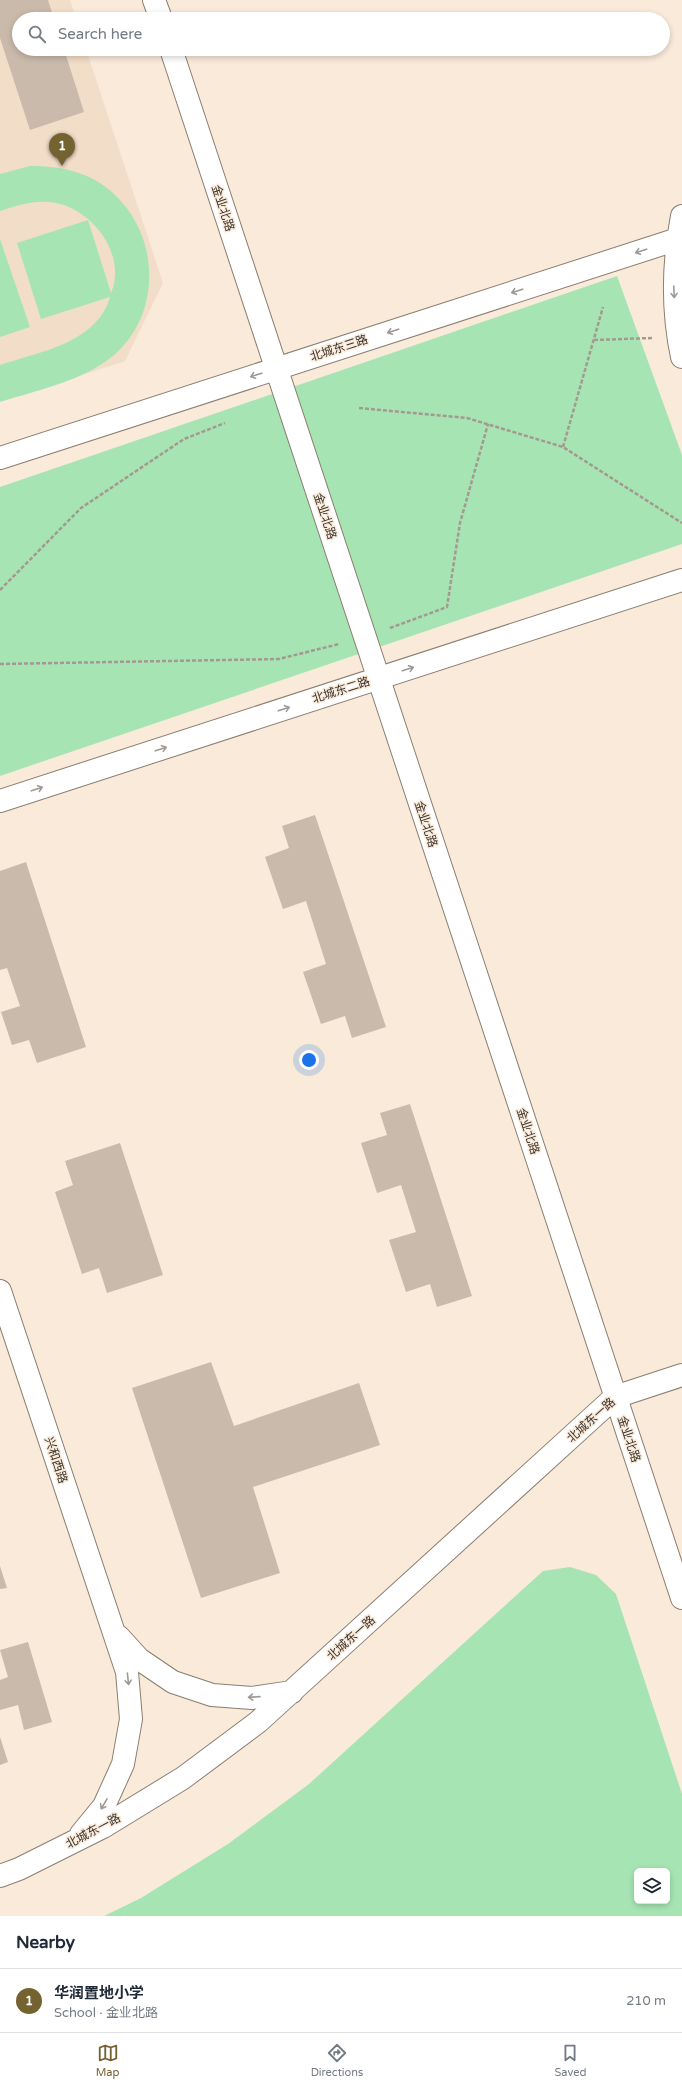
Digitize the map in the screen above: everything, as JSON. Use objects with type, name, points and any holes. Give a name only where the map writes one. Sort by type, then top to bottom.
[{"type":"street","points":[[154,0],[158,12]]},
{"type":"street","name":"金业北路","points":[[173,56],[682,1598]]},
{"type":"street","points":[[680,347],[674,288],[678,239],[682,216]]},
{"type":"street","name":"北城东三路","points":[[0,458],[678,239]]},
{"type":"street","name":"北城东二路","points":[[0,801],[682,580]]},
{"type":"street","name":"兴和西路","points":[[0,1291],[111,1629],[127,1672],[131,1719],[123,1764],[104,1806],[74,1842]]},
{"type":"street","name":"北城东一路","points":[[0,1876],[19,1869],[103,1827],[183,1778],[258,1722],[615,1397],[682,1374]]},
{"type":"street","points":[[111,1629],[139,1659],[173,1682],[218,1696],[252,1698],[292,1692]]},
{"type":"path","points":[[563,447],[603,307]]},
{"type":"path","points":[[594,340],[680,347]]},
{"type":"path","points":[[359,408],[467,418],[563,447],[682,523]]},
{"type":"path","points":[[0,590],[81,508],[184,439],[225,424]]},
{"type":"path","points":[[0,664],[279,659],[365,637],[447,607],[460,523],[488,424]]},
{"type":"shaded area","points":[[0,0],[70,0],[74,12],[12,12],[12,56],[88,56],[163,283],[125,361],[0,402]]},
{"type":"green space","points":[[30,166],[53,167],[85,175],[96,180],[114,194],[129,211],[140,231],[147,253],[149,275],[147,297],[141,318],[130,338],[114,355],[102,364],[88,372],[60,384],[0,402],[0,365],[49,350],[80,335],[93,325],[103,313],[110,297],[41,319],[17,243],[88,220],[111,293],[115,278],[114,262],[109,247],[101,233],[90,221],[78,211],[63,205],[48,202],[36,202],[0,211],[0,174]]},
{"type":"green space","points":[[0,239],[30,327],[0,337]]},
{"type":"green space","points":[[617,276],[682,455],[682,544],[0,776],[0,487]]},
{"type":"green space","points":[[570,1567],[596,1575],[616,1594],[682,1794],[682,1916],[104,1916],[141,1898],[228,1844],[309,1784],[543,1571]]},
{"type":"building","points":[[0,0],[48,0],[52,12],[12,12],[12,56],[66,56],[84,112],[30,130],[0,38]]},
{"type":"building","points":[[315,815],[386,1027],[352,1038],[345,1016],[321,1024],[303,972],[326,964],[306,901],[283,909],[265,857],[289,848],[282,826]]},
{"type":"building","points":[[26,862],[86,1047],[37,1063],[29,1040],[12,1045],[1,1012],[20,1006],[7,968],[0,970],[0,871]]},
{"type":"building","points":[[410,1104],[472,1296],[437,1307],[430,1284],[406,1292],[389,1240],[416,1232],[401,1185],[377,1193],[361,1143],[387,1135],[380,1113]]},
{"type":"building","points":[[120,1143],[163,1275],[107,1293],[99,1268],[82,1274],[55,1192],[73,1185],[65,1161]]},
{"type":"building","points":[[211,1362],[234,1426],[359,1383],[380,1445],[253,1487],[280,1573],[201,1598],[132,1388]]},
{"type":"building","points":[[0,1566],[7,1588],[0,1589]]},
{"type":"building","points":[[28,1642],[52,1722],[24,1730],[18,1705],[0,1710],[0,1680],[8,1677],[0,1650]]},
{"type":"building","points":[[0,1737],[8,1762],[0,1765]]},
{"type":"place","name":"华润置地小学","points":[[62,166]]}]
